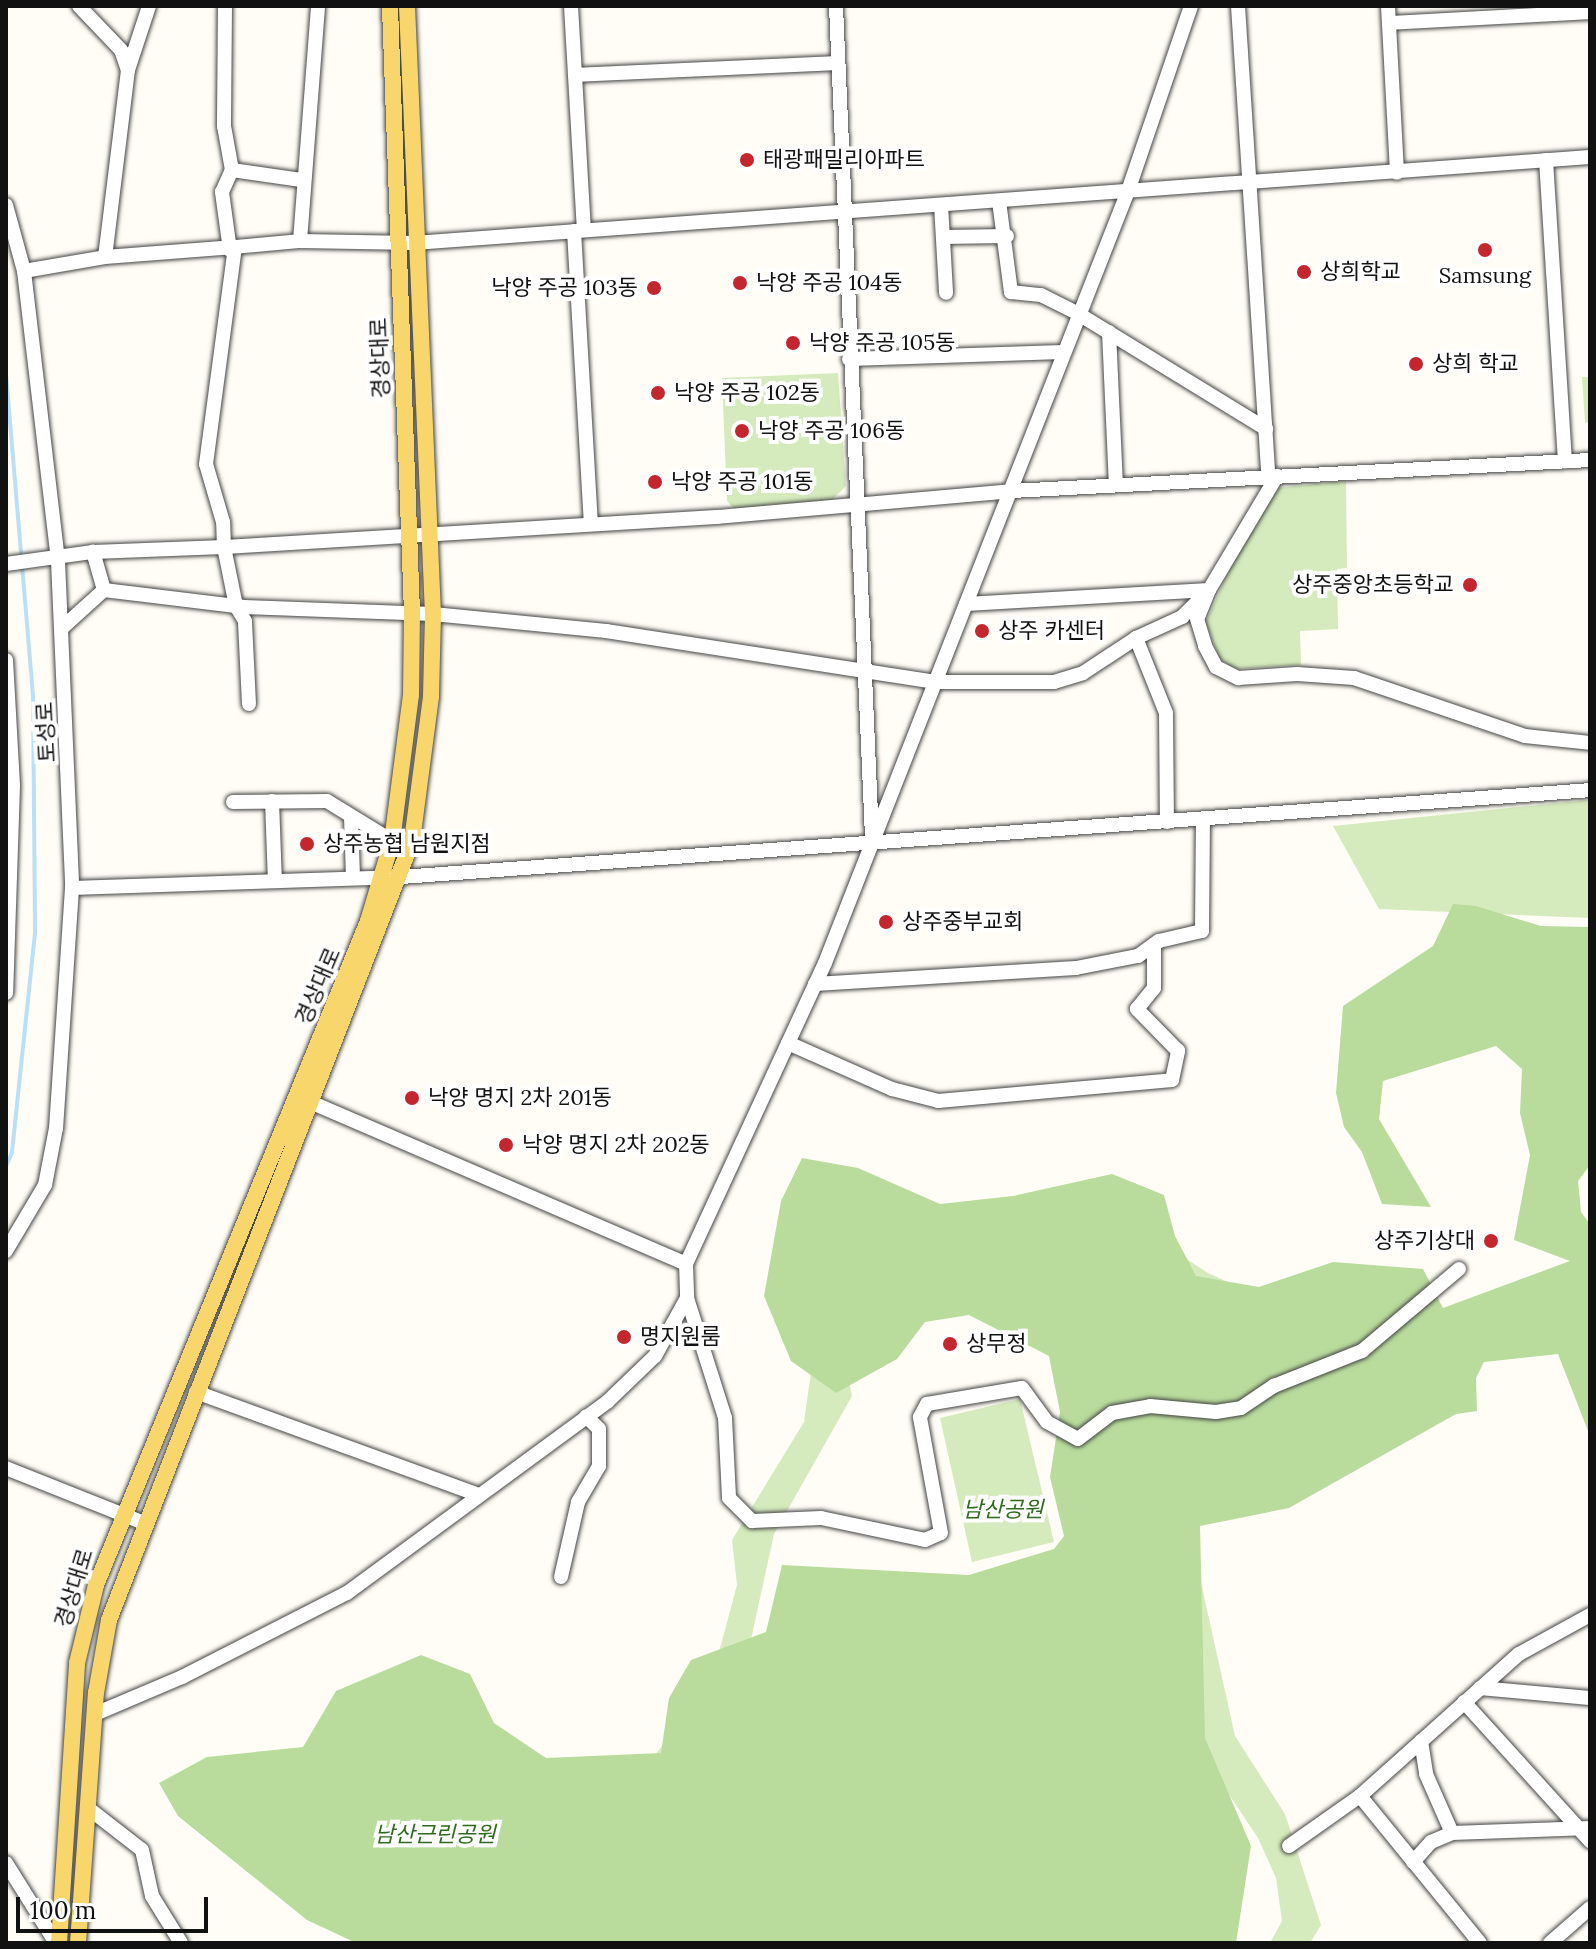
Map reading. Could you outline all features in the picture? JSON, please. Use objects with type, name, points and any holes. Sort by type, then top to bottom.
[{"type":"main road","name":"경상대로","points":[[58,1943],[77,1663],[96,1585],[120,1517],[302,1098],[392,877],[421,782],[433,614],[390,6]]},
{"type":"main road","name":"경상대로","points":[[392,877],[392,841],[411,695],[407,6]]},
{"type":"main road","name":"경상대로","points":[[78,1943],[103,1642],[302,1098]]},
{"type":"street","points":[[79,6],[121,50],[128,70]]},
{"type":"street","points":[[105,257],[128,70],[149,6]]},
{"type":"street","points":[[225,6],[224,126],[232,170],[222,192],[232,249],[206,464],[223,522],[224,547],[236,606],[245,621],[249,704]]},
{"type":"street","points":[[300,241],[301,180],[318,6]]},
{"type":"street","points":[[571,6],[591,524]]},
{"type":"street","points":[[836,6],[841,213],[872,845]]},
{"type":"street","points":[[1191,6],[1128,191],[1077,313],[1012,491],[872,845],[815,984],[686,1264],[687,1298],[719,1386],[729,1498],[735,1508],[752,1521],[821,1518],[925,1540],[941,1533],[920,1417],[927,1404],[1022,1388],[1047,1422],[1078,1439],[1112,1413],[1150,1406],[1216,1412],[1241,1408],[1274,1386],[1362,1351],[1459,1269]]},
{"type":"street","points":[[1238,6],[1266,429],[1273,476],[1209,590],[1197,619],[1205,646],[1216,667],[1238,678],[1297,674],[1354,678],[1525,736],[1590,743]]},
{"type":"street","points":[[1388,6],[1397,173]]},
{"type":"street","points":[[1389,23],[1590,12]]},
{"type":"street","points":[[575,75],[837,63]]},
{"type":"street","points":[[24,271],[105,257],[232,249],[300,241],[406,244],[1590,157]]},
{"type":"street","points":[[1546,160],[1565,461]]},
{"type":"street","points":[[232,170],[301,180]]},
{"type":"street","points":[[999,201],[1007,236],[1011,292],[1041,295],[1077,313],[1266,429]]},
{"type":"street","name":"토성로","points":[[6,205],[24,271],[63,627],[72,888],[56,1128],[45,1185],[6,1251]]},
{"type":"street","points":[[941,205],[946,293]]},
{"type":"street","points":[[943,237],[1007,236]]},
{"type":"street","points":[[1109,332],[1116,485]]},
{"type":"street","points":[[849,359],[1063,352]]},
{"type":"street","points":[[6,564],[54,561],[93,552],[591,524],[856,506],[1012,491],[1590,460]]},
{"type":"street","points":[[93,552],[104,590]]},
{"type":"street","points":[[63,627],[104,590],[236,606],[433,614],[606,631],[865,674],[934,682],[1054,682],[1083,673],[1136,638],[1182,617],[1209,590]]},
{"type":"street","points":[[966,604],[1209,590]]},
{"type":"street","points":[[1136,638],[1166,713],[1167,822]]},
{"type":"street","points":[[6,660],[13,786],[6,993]]},
{"type":"street","points":[[72,888],[392,877],[872,845],[1590,790]]},
{"type":"street","points":[[272,801],[275,881]]},
{"type":"street","points":[[233,802],[327,801],[392,841]]},
{"type":"street","points":[[351,817],[353,878]]},
{"type":"street","points":[[815,984],[1076,968],[1138,956],[1154,945],[1202,931],[1203,819]]},
{"type":"street","points":[[788,1043],[892,1089],[938,1101],[1172,1080],[1178,1051],[1137,1009],[1154,988],[1154,945]]},
{"type":"street","points":[[302,1098],[686,1264]]},
{"type":"street","points":[[95,1714],[303,1619],[347,1593],[586,1416],[655,1356],[687,1298]]},
{"type":"street","points":[[196,1392],[479,1495]]},
{"type":"street","points":[[561,1577],[578,1502],[599,1466],[599,1429],[586,1416]]},
{"type":"street","points":[[6,1468],[120,1517],[144,1523]]},
{"type":"street","points":[[1289,1846],[1360,1796],[1519,1654],[1590,1615]]},
{"type":"street","points":[[1480,1688],[1590,1698]]},
{"type":"street","points":[[1464,1702],[1590,1841]]},
{"type":"street","points":[[1421,1741],[1426,1774],[1452,1833]]},
{"type":"street","points":[[1360,1796],[1480,1943]]},
{"type":"street","points":[[88,1808],[142,1850],[152,1896],[181,1943]]},
{"type":"street","points":[[1413,1862],[1431,1842],[1452,1833],[1582,1829]]},
{"type":"street","points":[[6,1863],[58,1943]]},
{"type":"street","points":[[1550,1943],[1590,1908]]},
{"type":"green space","points":[[838,373],[846,486],[828,504],[735,510],[727,501],[722,378]]},
{"type":"green space","points":[[1582,377],[1590,377],[1590,422],[1585,423]]},
{"type":"green space","points":[[1346,481],[1347,568],[1337,569],[1338,629],[1300,631],[1301,665],[1234,669],[1219,657],[1206,622],[1244,537],[1276,488]]},
{"type":"green space","points":[[1588,800],[1590,918],[1379,909],[1333,826]]},
{"type":"green space","name":"남산근린공원","points":[[1453,904],[1476,906],[1541,926],[1590,927],[1590,1165],[1578,1181],[1581,1212],[1590,1224],[1590,1436],[1558,1354],[1484,1362],[1476,1378],[1477,1411],[1456,1414],[1289,1508],[1200,1526],[1205,1738],[1251,1846],[1236,1943],[356,1943],[307,1920],[178,1816],[159,1783],[207,1757],[303,1747],[336,1691],[421,1655],[470,1674],[494,1723],[546,1758],[661,1753],[669,1698],[691,1660],[766,1632],[782,1565],[969,1575],[1054,1549],[1064,1536],[1050,1477],[1060,1412],[1049,1356],[969,1315],[925,1322],[897,1359],[836,1393],[791,1361],[764,1296],[781,1201],[802,1158],[858,1168],[940,1204],[1013,1196],[1112,1174],[1164,1195],[1175,1236],[1196,1276],[1259,1287],[1333,1262],[1423,1269],[1443,1308],[1570,1261],[1514,1240],[1530,1155],[1520,1113],[1522,1069],[1496,1046],[1383,1081],[1379,1119],[1431,1207],[1382,1204],[1362,1152],[1344,1127],[1336,1093],[1343,1006],[1433,946]]},
{"type":"green space","points":[[834,1209],[1154,1238],[1208,1273],[1360,1342],[1213,1298],[836,1321],[852,1396],[774,1534],[738,1699],[511,1943],[711,1682],[737,1585],[732,1540],[804,1422]]},
{"type":"green space","name":"남산공원","points":[[1020,1399],[1054,1542],[972,1562],[940,1418]]},
{"type":"green space","points":[[1163,1511],[1188,1524],[1235,1736],[1285,1814],[1321,1925],[1310,1943],[1270,1943],[1282,1921],[1276,1878],[1258,1838],[1210,1766]]},
{"type":"waterway","points":[[6,374],[33,695],[35,933],[12,1153],[6,1166]]},
{"type":"place","name":"태광패밀리아파트","points":[[747,160]]},
{"type":"place","name":"Samsung","points":[[1485,250]]},
{"type":"place","name":"상희학교","points":[[1304,272]]},
{"type":"place","name":"낙양 주공 104동","points":[[740,283]]},
{"type":"place","name":"낙양 주공 103동","points":[[654,288]]},
{"type":"place","name":"낙양 주공 105동","points":[[793,343]]},
{"type":"place","name":"상희 학교","points":[[1416,364]]},
{"type":"place","name":"낙양 주공 102동","points":[[658,393]]},
{"type":"place","name":"낙양 주공 106동","points":[[742,431]]},
{"type":"place","name":"낙양 주공 101동","points":[[655,482]]},
{"type":"place","name":"상주중앙초등학교","points":[[1470,585]]},
{"type":"place","name":"상주 카센터","points":[[982,631]]},
{"type":"place","name":"상주농협 남원지점","points":[[307,844]]},
{"type":"place","name":"상주중부교회","points":[[886,922]]},
{"type":"place","name":"낙양 명지 2차 201동","points":[[412,1098]]},
{"type":"place","name":"낙양 명지 2차 202동","points":[[506,1145]]},
{"type":"place","name":"상주기상대","points":[[1491,1241]]},
{"type":"place","name":"명지원룸","points":[[624,1337]]},
{"type":"place","name":"상무정","points":[[950,1344]]}]
